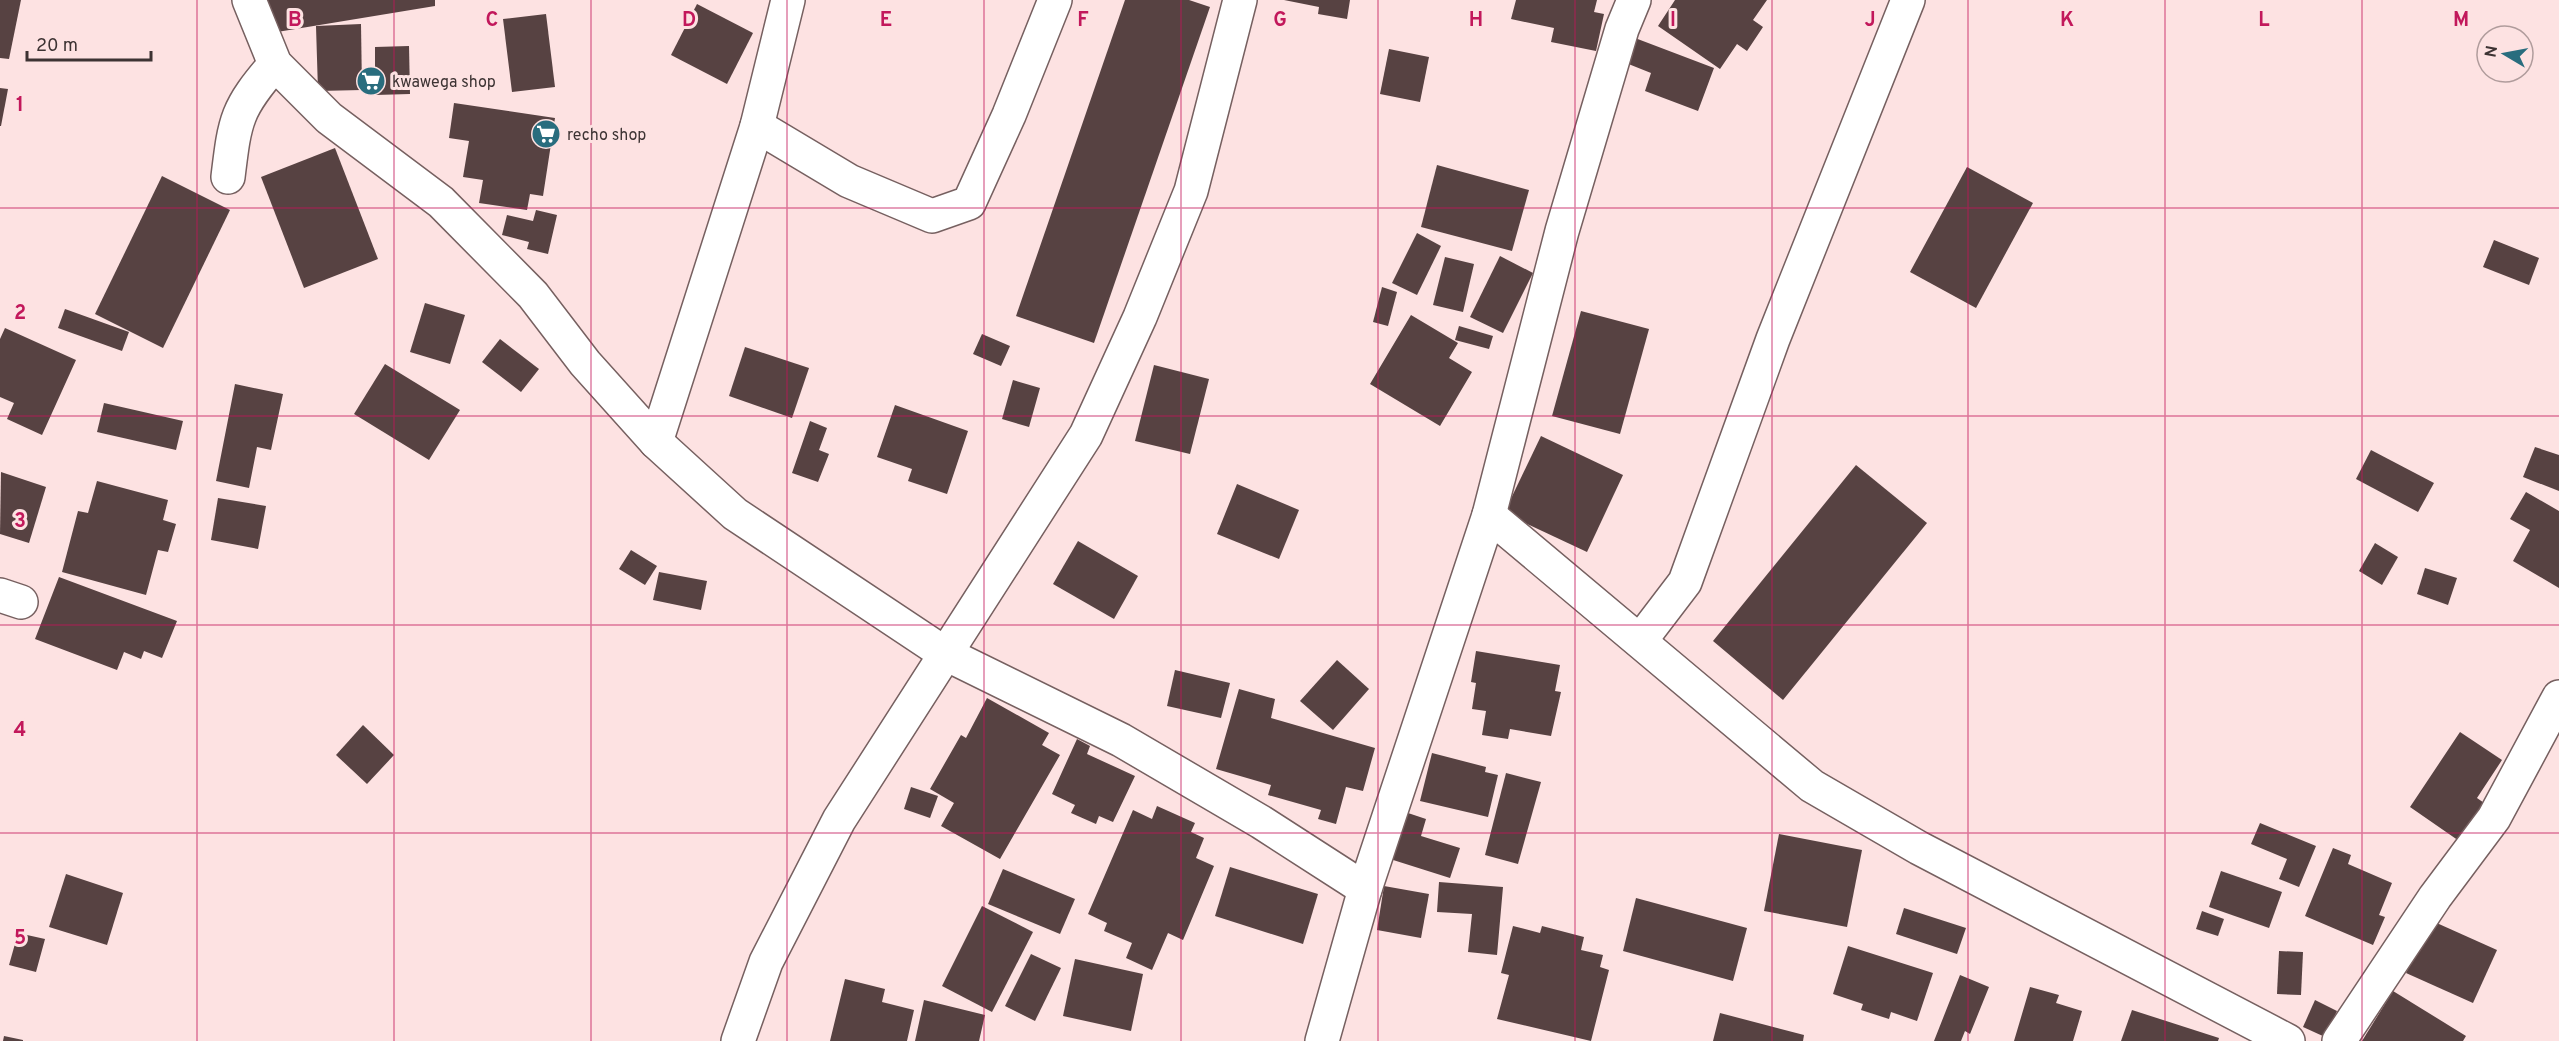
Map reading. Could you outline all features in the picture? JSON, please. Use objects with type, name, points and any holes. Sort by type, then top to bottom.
[{"type":"street","points":[[249,0],[276,64],[329,118],[441,202],[533,295],[585,363],[656,442],[735,514],[944,653],[1121,740],[1261,822],[1365,889]]},
{"type":"street","points":[[656,442],[757,126],[788,0]]},
{"type":"street","points":[[757,126],[849,181],[932,216],[969,203],[1009,115],[1055,0]]},
{"type":"street","points":[[738,1041],[766,962],[839,820],[944,653],[1086,435],[1140,316],[1191,191],[1240,0]]},
{"type":"street","points":[[1322,1041],[1365,889],[1489,515],[1562,231],[1622,28],[1634,0]]},
{"type":"street","points":[[1640,641],[1685,582],[1773,339],[1908,0]]},
{"type":"street","points":[[228,177],[234,124],[248,95],[276,64]]},
{"type":"street","points":[[1489,515],[1812,786],[1919,848],[2288,1041]]},
{"type":"street","points":[[2339,1041],[2435,897],[2494,818],[2559,697]]},
{"type":"building","points":[[0,0],[21,0],[9,59],[0,58]]},
{"type":"building","points":[[266,0],[435,0],[435,6],[271,33]]},
{"type":"building","points":[[1125,0],[1189,0],[1210,7],[1094,343],[1016,316]]},
{"type":"building","points":[[1284,0],[1350,0],[1347,19],[1318,14],[1319,7]]},
{"type":"building","points":[[1516,0],[1597,0],[1594,12],[1604,14],[1596,51],[1551,42],[1554,28],[1511,19]]},
{"type":"building","points":[[1675,0],[1767,0],[1753,20],[1763,27],[1747,51],[1737,44],[1720,69],[1658,26]]},
{"type":"building","points":[[697,4],[753,33],[727,84],[671,55]]},
{"type":"building","points":[[546,14],[555,87],[512,92],[503,19]]},
{"type":"building","points":[[361,24],[362,90],[318,91],[316,26]]},
{"type":"building","points":[[1635,38],[1714,68],[1698,111],[1645,91],[1651,73],[1626,63]]},
{"type":"building","points":[[409,46],[410,94],[375,95],[375,47]]},
{"type":"building","points":[[1389,49],[1429,57],[1420,102],[1380,94]]},
{"type":"building","points":[[0,88],[8,89],[1,126],[0,126]]},
{"type":"building","points":[[454,103],[555,118],[543,196],[530,194],[527,210],[479,203],[483,180],[463,177],[469,141],[449,138]]},
{"type":"building","points":[[335,148],[378,259],[304,288],[261,177]]},
{"type":"building","points":[[1437,165],[1529,190],[1512,251],[1421,227]]},
{"type":"building","points":[[1967,167],[2033,203],[1976,308],[1910,272]]},
{"type":"building","points":[[162,176],[230,210],[163,348],[95,314]]},
{"type":"building","points":[[536,210],[557,215],[548,254],[527,249],[529,242],[502,235],[507,215],[533,221]]},
{"type":"building","points":[[1417,233],[1441,246],[1417,295],[1392,283]]},
{"type":"building","points":[[2494,240],[2539,258],[2529,285],[2483,267]]},
{"type":"building","points":[[1500,256],[1533,273],[1503,333],[1470,317]]},
{"type":"building","points":[[1445,257],[1474,264],[1463,312],[1433,305]]},
{"type":"building","points":[[1382,287],[1397,292],[1388,326],[1373,322]]},
{"type":"building","points":[[425,303],[465,315],[450,364],[410,352]]},
{"type":"building","points":[[65,309],[129,332],[122,351],[58,328]]},
{"type":"building","points":[[1581,311],[1649,329],[1620,434],[1552,416]]},
{"type":"building","points":[[1411,315],[1458,343],[1449,358],[1472,372],[1440,426],[1370,384]]},
{"type":"building","points":[[1459,326],[1493,336],[1489,349],[1455,340]]},
{"type":"building","points":[[5,328],[76,360],[42,435],[7,419],[14,403],[0,397],[0,339]]},
{"type":"building","points":[[982,334],[1010,346],[1001,366],[973,354]]},
{"type":"building","points":[[500,339],[539,369],[521,392],[482,362]]},
{"type":"building","points":[[745,347],[809,368],[792,418],[729,396]]},
{"type":"building","points":[[385,364],[460,410],[429,460],[354,414]]},
{"type":"building","points":[[1154,365],[1209,379],[1190,454],[1135,441]]},
{"type":"building","points":[[1013,380],[1040,388],[1029,427],[1002,419]]},
{"type":"building","points":[[235,384],[283,394],[271,450],[257,447],[249,488],[216,481]]},
{"type":"building","points":[[104,403],[183,421],[176,450],[97,432]]},
{"type":"building","points":[[895,405],[968,431],[947,494],[908,481],[912,469],[877,457]]},
{"type":"building","points":[[810,421],[827,428],[819,450],[829,454],[818,482],[792,473]]},
{"type":"building","points":[[1541,436],[1623,475],[1587,552],[1504,513]]},
{"type":"building","points":[[2535,447],[2559,455],[2559,491],[2523,477]]},
{"type":"building","points":[[2371,450],[2434,483],[2418,512],[2356,479]]},
{"type":"building","points":[[1856,465],[1927,523],[1783,700],[1713,641]]},
{"type":"building","points":[[1,472],[46,487],[29,543],[0,534]]},
{"type":"building","points":[[97,481],[168,500],[163,520],[176,524],[168,552],[158,550],[146,595],[62,572],[78,511],[88,513]]},
{"type":"building","points":[[1237,484],[1299,510],[1279,559],[1217,534]]},
{"type":"building","points":[[2526,492],[2559,511],[2559,588],[2513,561],[2530,530],[2510,519]]},
{"type":"building","points":[[218,498],[266,506],[258,549],[211,540]]},
{"type":"building","points":[[1078,541],[1138,576],[1114,619],[1053,584]]},
{"type":"building","points":[[2375,543],[2398,557],[2382,585],[2359,571]]},
{"type":"building","points":[[631,550],[657,566],[645,585],[619,569]]},
{"type":"building","points":[[2425,568],[2457,578],[2448,605],[2417,594]]},
{"type":"building","points":[[659,572],[707,581],[701,610],[653,600]]},
{"type":"building","points":[[59,577],[177,621],[162,658],[144,651],[141,659],[124,652],[117,670],[35,639]]},
{"type":"building","points":[[1476,651],[1560,665],[1555,691],[1561,692],[1551,736],[1510,729],[1508,739],[1482,735],[1486,711],[1472,709],[1476,683],[1471,682]]},
{"type":"building","points":[[1337,660],[1369,689],[1333,730],[1300,701]]},
{"type":"building","points":[[1175,670],[1230,683],[1221,718],[1167,706]]},
{"type":"building","points":[[1239,689],[1275,699],[1271,718],[1375,748],[1363,791],[1346,787],[1336,824],[1318,819],[1321,810],[1268,795],[1271,785],[1216,769]]},
{"type":"building","points":[[987,698],[1049,733],[1042,745],[1060,755],[1000,859],[941,826],[954,803],[930,789],[961,735],[966,738]]},
{"type":"building","points":[[363,725],[394,755],[367,784],[336,755]]},
{"type":"building","points":[[2460,732],[2502,760],[2477,798],[2487,805],[2462,843],[2410,807]]},
{"type":"building","points":[[1077,739],[1090,746],[1087,754],[1135,776],[1113,822],[1099,816],[1096,824],[1071,813],[1075,805],[1052,794]]},
{"type":"building","points":[[1432,753],[1486,767],[1485,772],[1498,775],[1488,817],[1420,801]]},
{"type":"building","points":[[1506,773],[1541,782],[1518,864],[1485,855]]},
{"type":"building","points":[[911,787],[938,796],[930,818],[904,809]]},
{"type":"building","points":[[1157,806],[1195,823],[1191,832],[1204,838],[1196,858],[1214,866],[1183,940],[1168,933],[1152,970],[1126,958],[1132,943],[1104,931],[1107,923],[1088,914],[1133,810],[1152,819]]},
{"type":"building","points":[[1405,812],[1426,819],[1421,836],[1460,848],[1450,878],[1390,859]]},
{"type":"building","points":[[2260,823],[2316,846],[2299,887],[2279,879],[2287,859],[2251,844]]},
{"type":"building","points":[[1779,834],[1862,850],[1847,927],[1764,911]]},
{"type":"building","points":[[2333,848],[2351,855],[2348,864],[2392,883],[2379,915],[2385,917],[2373,945],[2305,916]]},
{"type":"building","points":[[1230,867],[1318,894],[1303,944],[1215,916]]},
{"type":"building","points":[[1003,869],[1075,899],[1060,934],[988,904]]},
{"type":"building","points":[[2221,871],[2282,892],[2269,928],[2209,907]]},
{"type":"building","points":[[66,874],[123,893],[107,945],[49,927]]},
{"type":"building","points":[[1439,882],[1503,887],[1497,955],[1468,952],[1472,914],[1437,912]]},
{"type":"building","points":[[1384,886],[1429,894],[1421,938],[1377,930]]},
{"type":"building","points":[[1636,898],[1747,928],[1733,981],[1623,951]]},
{"type":"building","points":[[982,906],[1033,932],[992,1012],[942,986]]},
{"type":"building","points":[[1904,908],[1966,928],[1957,954],[1896,934]]},
{"type":"building","points":[[2202,911],[2224,919],[2218,936],[2196,929]]},
{"type":"building","points":[[2430,920],[2497,950],[2473,1003],[2406,973]]},
{"type":"building","points":[[1513,926],[1540,933],[1542,926],[1584,937],[1581,950],[1603,955],[1600,967],[1609,970],[1591,1041],[1497,1019],[1509,975],[1501,973]]},
{"type":"building","points":[[18,933],[45,939],[36,972],[9,965]]},
{"type":"building","points":[[1848,946],[1933,973],[1917,1021],[1891,1012],[1889,1019],[1861,1010],[1863,1004],[1833,994]]},
{"type":"building","points":[[2279,951],[2303,952],[2301,995],[2277,994]]},
{"type":"building","points":[[1031,954],[1061,968],[1035,1021],[1005,1006]]},
{"type":"building","points":[[1075,959],[1143,974],[1131,1031],[1063,1016]]},
{"type":"building","points":[[1960,975],[1989,987],[1970,1034],[1965,1031],[1961,1041],[1934,1041]]},
{"type":"building","points":[[845,979],[885,989],[882,1002],[914,1010],[907,1041],[830,1041]]},
{"type":"building","points":[[2030,987],[2059,995],[2056,1003],[2082,1011],[2073,1041],[2014,1041]]},
{"type":"building","points":[[2393,991],[2466,1036],[2463,1041],[2362,1041]]},
{"type":"building","points":[[924,1000],[985,1015],[979,1041],[915,1041]]},
{"type":"building","points":[[2315,1000],[2337,1011],[2325,1037],[2303,1027]]},
{"type":"building","points":[[2132,1010],[2219,1038],[2218,1041],[2121,1041]]},
{"type":"building","points":[[1720,1013],[1804,1035],[1803,1041],[1713,1041]]},
{"type":"building","points":[[4,1036],[23,1040],[23,1041],[3,1041]]},
{"type":"place","name":"kwawega shop","points":[[371,81]]},
{"type":"place","name":"recho shop","points":[[546,134]]}]
